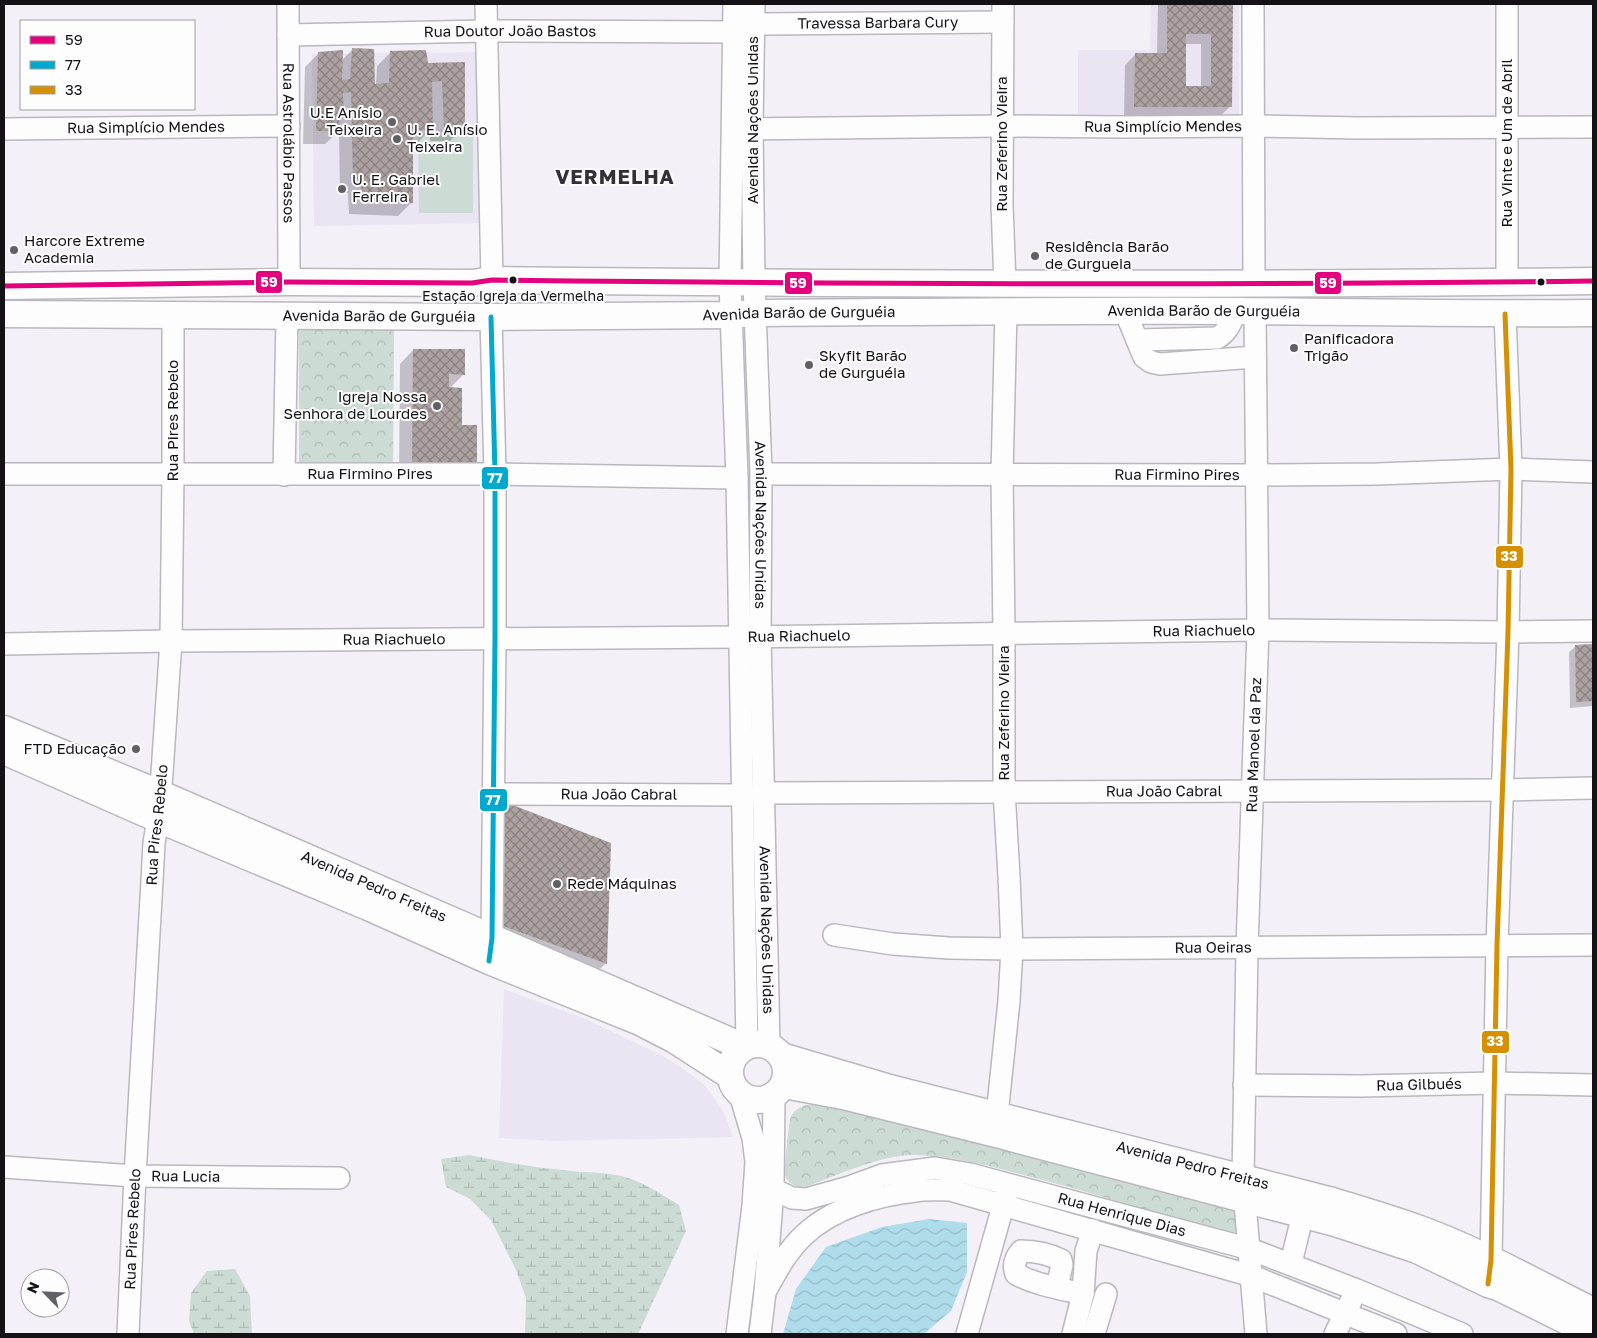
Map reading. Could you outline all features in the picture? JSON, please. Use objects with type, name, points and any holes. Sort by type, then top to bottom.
[{"type":"main road","name":"Avenida Barão de Gurguéia","points":[[4,286],[289,282],[472,282],[492,280],[1004,284],[1593,281]]},
{"type":"main road","name":"Avenida Barão de Gurguéia","points":[[4,314],[491,317],[1006,311],[1593,313]]},
{"type":"main road","name":"Avenida Pedro Freitas","points":[[4,729],[159,807],[368,907],[490,949],[760,1049],[886,1087],[996,1115],[1243,1189],[1303,1214],[1490,1272],[1593,1311]]},
{"type":"main road","name":"Avenida Pedro Freitas","points":[[4,751],[159,807]]},
{"type":"main road","name":"Avenida Pedro Freitas","points":[[490,949],[675,1040],[734,1085]]},
{"type":"main road","points":[[760,1049],[786,1069],[779,1091],[766,1100],[756,1101],[748,1099],[734,1085],[730,1067],[738,1052],[760,1049]]},
{"type":"main road","name":"Avenida Pedro Freitas","points":[[779,1091],[820,1091],[1243,1189],[1329,1200],[1421,1229],[1490,1272],[1498,1287],[1593,1334]]},
{"type":"street","name":"Rua Astrolábio Passos","points":[[288,4],[289,282]]},
{"type":"street","points":[[486,4],[492,280]]},
{"type":"street","name":"Avenida Nações Unidas","points":[[734,4],[731,129],[743,314],[737,478],[739,638],[754,794]]},
{"type":"street","points":[[1253,4],[1254,284]]},
{"type":"street","name":"Rua Vinte e Um de Abril","points":[[1507,4],[1507,282]]},
{"type":"street","name":"Travessa Barbara Cury","points":[[754,14],[1003,13]]},
{"type":"street","name":"Rua Zeferino Vieira","points":[[1003,13],[1002,206],[1004,284]]},
{"type":"street","name":"Avenida Nações Unidas","points":[[742,282],[752,128],[754,14]]},
{"type":"street","name":"Rua Doutor João Bastos","points":[[288,35],[486,31],[734,32]]},
{"type":"street","name":"Rua Simplício Mendes","points":[[4,129],[289,126]]},
{"type":"street","name":"Rua Simplício Mendes","points":[[731,129],[1002,126],[1593,127]]},
{"type":"street","name":"Rua Zeferino Vieira","points":[[996,1115],[1009,1001],[1012,949],[1004,791],[1002,474],[1006,311]]},
{"type":"street","points":[[1125,311],[1144,357],[1151,362],[1160,364],[1255,357]]},
{"type":"street","points":[[1137,340],[1218,338],[1246,311]]},
{"type":"street","name":"Rua Manoel da Paz","points":[[1246,311],[1255,357],[1258,630],[1247,948],[1243,1189],[1250,1249],[1256,1334]]},
{"type":"street","name":"Avenida Nações Unidas","points":[[743,314],[761,474],[760,637],[754,794],[760,1049]]},
{"type":"street","points":[[1490,1272],[1497,945],[1508,632],[1511,469],[1505,314]]},
{"type":"street","name":"Rua Pires Rebelo","points":[[128,1334],[134,1176],[154,843],[159,807],[171,641],[173,316]]},
{"type":"street","points":[[284,475],[287,316]]},
{"type":"street","points":[[490,949],[495,640],[495,474],[491,317]]},
{"type":"street","points":[[1224,334],[1225,359]]},
{"type":"street","name":"Rua Firmino Pires","points":[[761,474],[1256,475],[1377,474],[1511,469],[1593,472]]},
{"type":"street","name":"Rua Firmino Pires","points":[[4,474],[495,474],[737,478]]},
{"type":"street","name":"Rua Riachuelo","points":[[4,644],[171,641],[739,638],[1258,630],[1593,631]]},
{"type":"street","name":"Rua João Cabral","points":[[494,794],[1502,790],[1593,788]]},
{"type":"street","name":"Rua Oeiras","points":[[834,935],[893,944],[949,948],[1012,949],[1593,945]]},
{"type":"street","name":"Rua Gilbués","points":[[1244,1085],[1361,1086],[1494,1083],[1593,1085]]},
{"type":"street","points":[[734,1085],[753,1138],[756,1162],[737,1334]]},
{"type":"street","points":[[760,1334],[765,1292],[779,1091]]},
{"type":"street","name":"Rua Lucia","points":[[4,1167],[134,1176],[339,1178]]},
{"type":"street","name":"Rua Henrique Dias","points":[[773,1189],[792,1198],[806,1199],[841,1190],[882,1175],[917,1169],[935,1168],[970,1174],[1007,1195],[1093,1230],[1252,1276],[1396,1334]]},
{"type":"street","name":"Rua Henrique Dias","points":[[765,1292],[786,1256],[804,1236],[832,1214],[877,1198],[916,1190],[950,1190],[1007,1195],[1250,1249],[1357,1290],[1462,1334]]},
{"type":"street","points":[[966,1334],[1007,1195]]},
{"type":"street","points":[[1291,1264],[1303,1214]]},
{"type":"street","points":[[1073,1334],[1083,1294],[1086,1251],[1093,1230]]},
{"type":"street","points":[[1057,1288],[1083,1294]]},
{"type":"street","points":[[1335,1334],[1357,1290]]},
{"type":"street","points":[[1094,1334],[1106,1294]]},
{"type":"shaded area","points":[[1151,4],[1239,4],[1239,117],[1078,118],[1078,50],[1150,50]]},
{"type":"shaded area","name":"U. E. Anísio Teixeira","points":[[479,52],[481,223],[314,226],[312,54]]},
{"type":"shaded area","points":[[504,989],[588,1020],[663,1056],[692,1075],[707,1088],[724,1113],[733,1137],[553,1141],[499,1138]]},
{"type":"green space","points":[[473,133],[473,213],[419,213],[418,134]]},
{"type":"green space","points":[[299,326],[394,326],[393,465],[299,465]]},
{"type":"green space","points":[[806,1105],[838,1105],[1234,1209],[1237,1213],[1238,1227],[1232,1235],[1020,1174],[967,1161],[926,1155],[887,1158],[801,1187],[791,1183],[786,1178],[785,1164],[791,1116],[798,1109]]},
{"type":"green space","points":[[469,1155],[532,1166],[621,1176],[635,1180],[679,1205],[686,1231],[638,1334],[525,1334],[526,1298],[516,1270],[491,1220],[470,1199],[446,1187],[441,1159]]},
{"type":"green space","points":[[235,1269],[250,1296],[252,1334],[194,1334],[189,1321],[191,1293],[207,1271]]},
{"type":"water","points":[[929,1219],[967,1223],[967,1272],[951,1311],[924,1334],[783,1334],[796,1289],[826,1247],[882,1227]]},
{"type":"building","points":[[1167,4],[1233,4],[1232,107],[1134,107],[1135,53],[1167,53]],"holes":[[[1186,34],[1211,34],[1211,86],[1186,86]]]},
{"type":"building","name":"U.E Anísio Teixeira","points":[[352,48],[374,49],[375,84],[389,83],[390,51],[426,50],[428,63],[465,62],[465,128],[444,128],[442,81],[432,82],[433,129],[413,131],[413,203],[362,201],[361,180],[353,180],[351,92],[343,93],[344,116],[339,115],[340,131],[316,131],[318,52],[343,50],[342,80],[350,79]]},
{"type":"building","name":"Igreja Nossa Senhora de Lourdes","points":[[413,349],[465,349],[465,375],[449,374],[449,387],[462,388],[462,425],[477,425],[477,463],[412,463]]},
{"type":"building","points":[[1593,644],[1593,701],[1576,702],[1575,645]]},
{"type":"building","name":"Rede Máquinas","points":[[505,802],[611,843],[607,964],[503,926]]},
{"type":"transit line","name":"59","points":[[4,286],[289,282],[472,283],[492,280],[1042,284],[1318,284],[1593,281]]},
{"type":"transit line","name":"33","points":[[1488,1284],[1491,1260],[1497,945],[1508,632],[1511,469],[1505,314]]},
{"type":"transit line","name":"77","points":[[489,961],[492,938],[495,639],[495,474],[491,317]]},
{"type":"place","name":"U.E Anísio Teixeira","points":[[392,122]]},
{"type":"place","name":"U. E. Anísio Teixeira","points":[[397,139]]},
{"type":"place","name":"U. E. Gabriel Ferreira","points":[[342,189]]},
{"type":"place","name":"Harcore Extreme Academia","points":[[14,250]]},
{"type":"place","name":"Residência Barão de Gurgueia","points":[[1035,256]]},
{"type":"place","name":"Estação Igreja da Vermelha","points":[[513,280]]},
{"type":"place","name":"Panificadora Trigão","points":[[1294,348]]},
{"type":"place","name":"Skyfit Barão de Gurguéia","points":[[809,365]]},
{"type":"place","name":"Igreja Nossa Senhora de Lourdes","points":[[437,406]]},
{"type":"place","name":"FTD Educação","points":[[136,749]]},
{"type":"place","name":"Rede Máquinas","points":[[557,884]]},
{"type":"district","name":"VERMELHA","points":[[615,177]]}]
